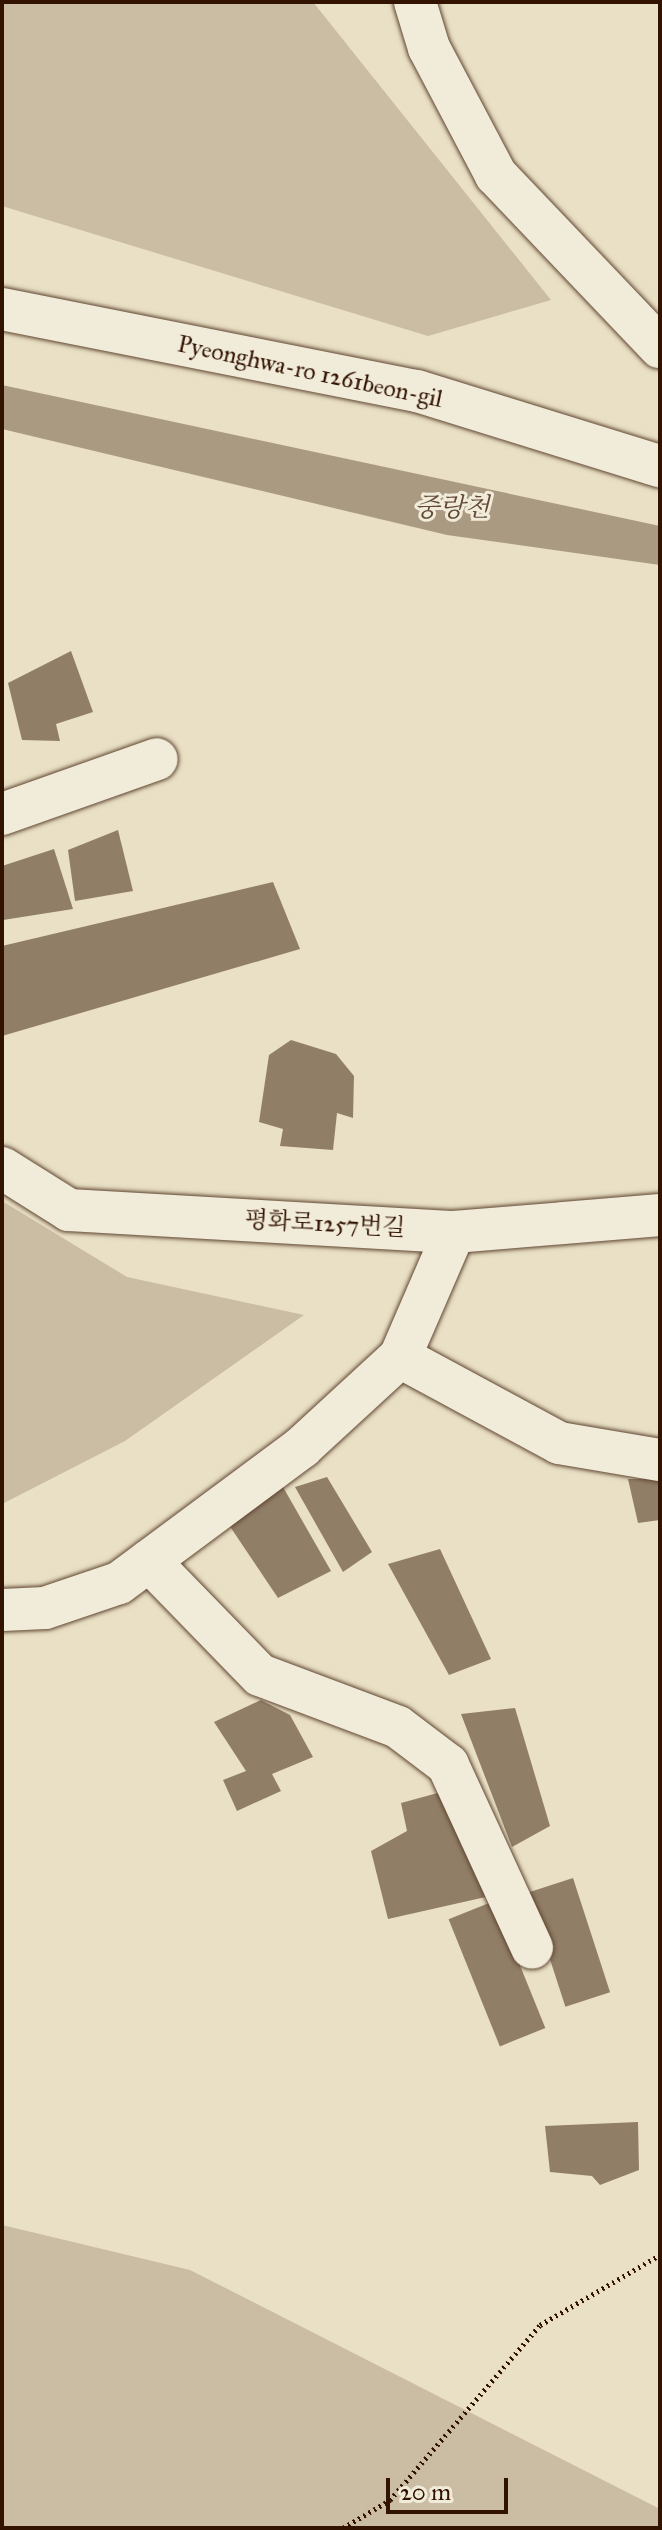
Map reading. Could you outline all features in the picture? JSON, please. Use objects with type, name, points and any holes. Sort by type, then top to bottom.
[{"type":"street","points":[[415,2],[429,48],[496,175],[660,347]]},
{"type":"street","name":"Pyeonghwa-ro 1261beon-gil","points":[[2,309],[417,391],[660,466]]},
{"type":"street","points":[[2,814],[157,759]]},
{"type":"street","name":"평화로1257번길","points":[[2,1168],[69,1210],[454,1232],[660,1215]]},
{"type":"street","points":[[2,1610],[45,1608],[119,1583],[302,1447],[400,1357],[454,1232]]},
{"type":"street","points":[[400,1357],[559,1443],[660,1460]]},
{"type":"street","points":[[149,1561],[260,1675],[398,1727],[448,1765],[532,1948]]},
{"type":"path","points":[[343,2528],[390,2500],[540,2325],[660,2255]]},
{"type":"shaded area","points":[[2,2],[313,2],[551,300],[428,336],[2,206]]},
{"type":"shaded area","points":[[2,1201],[127,1277],[304,1315],[125,1441],[2,1504]]},
{"type":"shaded area","points":[[2,2225],[190,2270],[660,2509],[660,2528],[2,2528]]},
{"type":"water","name":"중랑천","points":[[2,385],[660,526],[660,565],[447,535],[2,429]]},
{"type":"building","points":[[71,651],[93,712],[56,724],[60,741],[22,740],[8,683]]},
{"type":"building","points":[[118,830],[133,891],[75,901],[68,850]]},
{"type":"building","points":[[54,849],[73,909],[3,920],[2,866]]},
{"type":"building","points":[[273,882],[300,949],[2,1036],[2,946]]},
{"type":"building","points":[[291,1040],[336,1054],[354,1076],[353,1118],[337,1113],[333,1150],[280,1146],[283,1129],[259,1122],[269,1055]]},
{"type":"building","points":[[327,1477],[372,1552],[343,1572],[295,1487]]},
{"type":"building","points":[[628,1479],[660,1479],[660,1520],[638,1523]]},
{"type":"building","points":[[279,1480],[331,1571],[278,1598],[225,1519]]},
{"type":"building","points":[[440,1549],[491,1659],[449,1675],[388,1564]]},
{"type":"building","points":[[261,1700],[290,1715],[313,1757],[272,1774],[281,1791],[237,1811],[223,1780],[246,1771],[214,1722]]},
{"type":"building","points":[[515,1708],[550,1826],[512,1847],[461,1714]]},
{"type":"building","points":[[445,1791],[499,1894],[388,1919],[371,1851],[407,1831],[401,1803]]},
{"type":"building","points":[[573,1878],[610,1992],[565,2007],[528,1893]]},
{"type":"building","points":[[494,1901],[545,2028],[500,2046],[449,1919]]},
{"type":"building","points":[[638,2122],[639,2170],[600,2185],[592,2176],[550,2172],[545,2126]]}]
